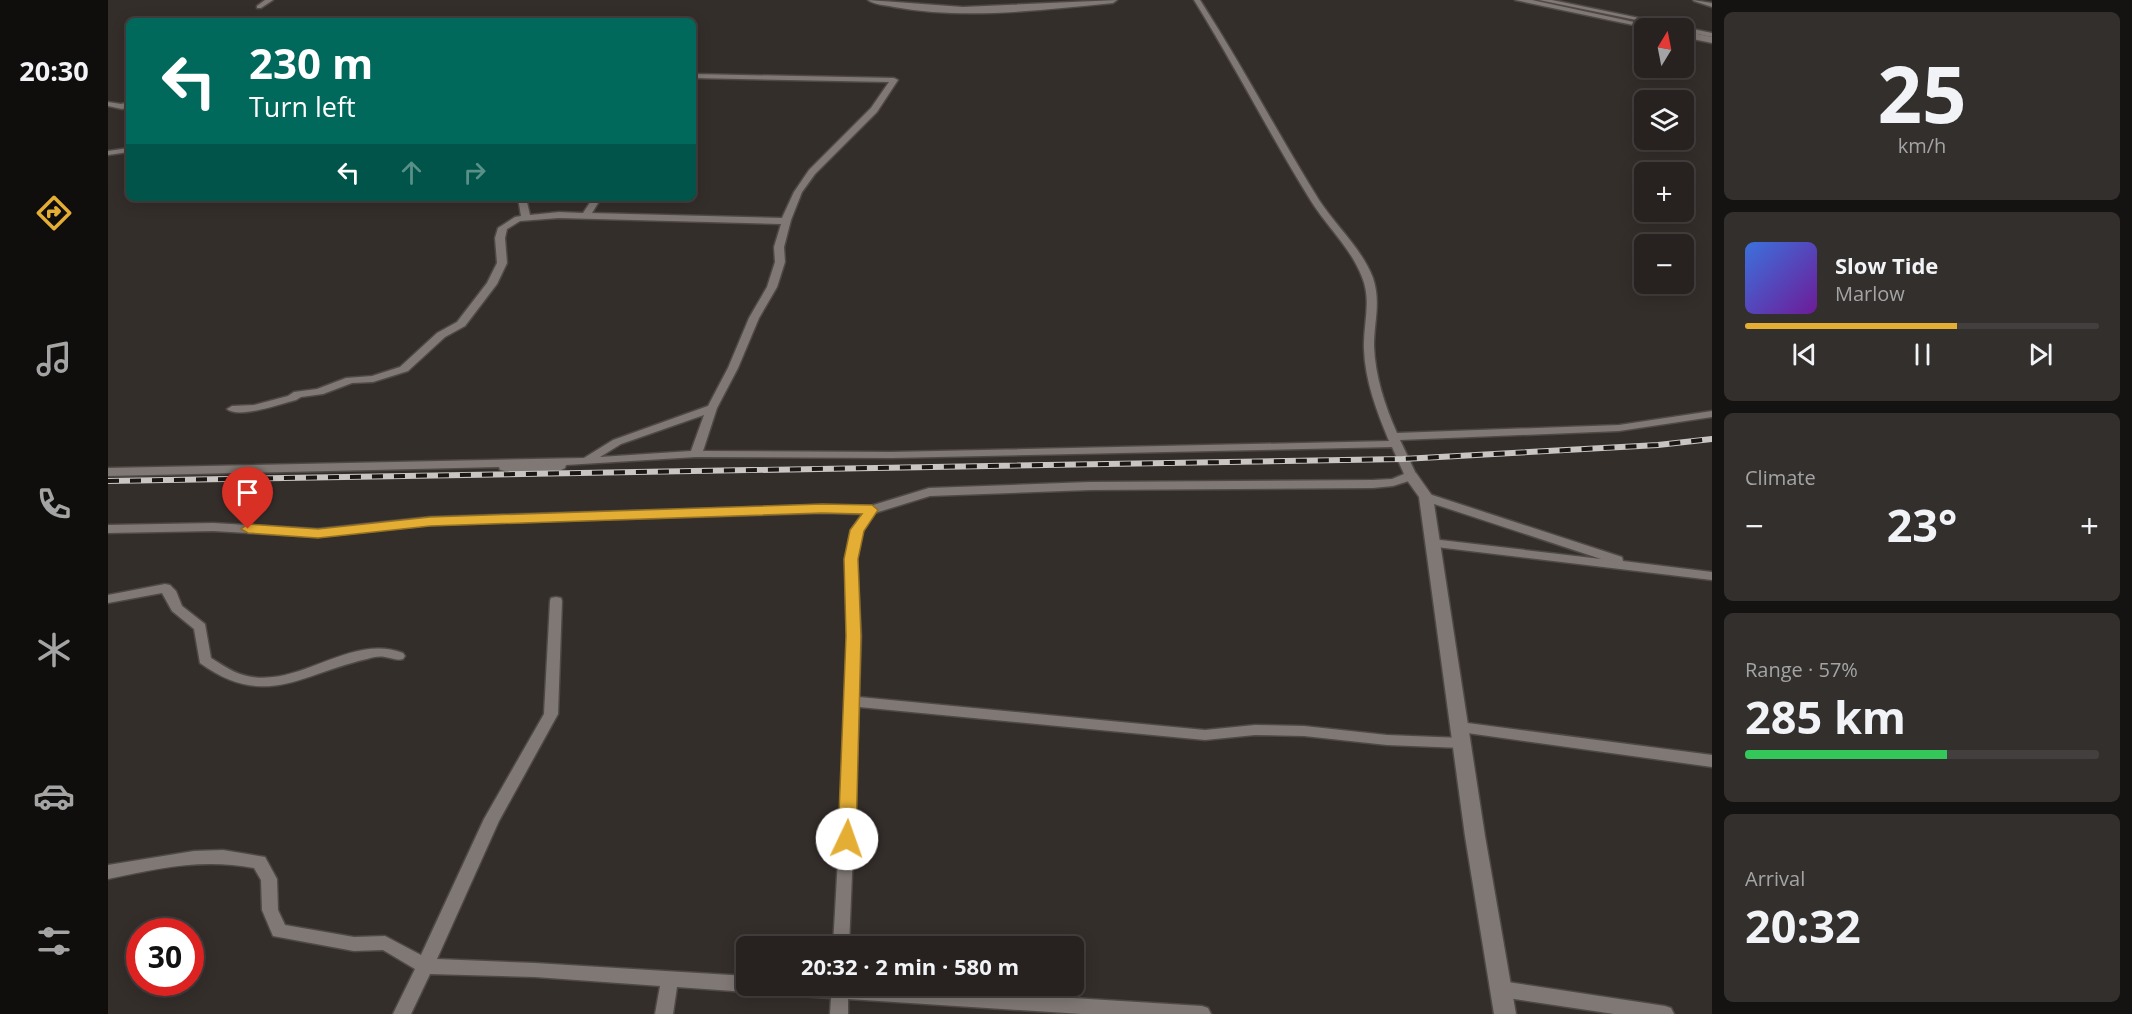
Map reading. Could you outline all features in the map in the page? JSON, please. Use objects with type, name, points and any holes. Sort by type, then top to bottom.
[{"type":"street","points":[[259,7],[270,0]]},
{"type":"street","points":[[872,0],[949,12],[1113,0]]},
{"type":"street","points":[[1197,0],[1242,72],[1314,199],[1364,271],[1372,297],[1369,347],[1372,370],[1395,440],[1411,476],[1426,497],[1475,836],[1505,1014]]},
{"type":"street","points":[[1519,0],[1634,23]]},
{"type":"street","points":[[1542,0],[1634,19]]},
{"type":"street","points":[[1695,0],[1712,5]]},
{"type":"street","points":[[1694,32],[1712,38]]},
{"type":"street","points":[[1694,36],[1712,38]]},
{"type":"street","points":[[696,76],[894,80],[874,110],[812,172],[798,192],[786,221],[779,247],[780,262],[772,287],[753,318],[733,368],[712,408],[696,454]]},
{"type":"street","points":[[108,104],[122,107],[126,105]]},
{"type":"street","points":[[108,153],[126,150]]},
{"type":"street","points":[[523,201],[526,218]]},
{"type":"street","points":[[586,216],[595,201]]},
{"type":"street","points":[[232,409],[254,408],[292,398],[298,394],[319,392],[350,380],[373,379],[404,369],[441,335],[463,322],[492,284],[502,264],[500,238],[503,228],[508,223],[526,218],[559,215],[786,221]]},
{"type":"street","points":[[587,461],[617,442],[712,408]]},
{"type":"street","points":[[108,472],[474,463],[524,471],[544,470],[587,461],[696,454],[891,455],[1395,440],[1619,428],[1712,414]]},
{"type":"street","points":[[108,529],[213,527],[318,533],[430,521],[494,518],[822,509],[872,510],[929,492],[1090,486],[1373,484],[1393,482],[1411,476]]},
{"type":"street","points":[[1426,497],[1644,569]]},
{"type":"street","points":[[841,936],[852,700],[851,559],[857,530],[872,510]]},
{"type":"street","points":[[1432,543],[1712,576]]},
{"type":"street","points":[[108,599],[165,588],[171,594],[177,608],[200,627],[204,660],[216,670],[252,684],[288,678],[373,652],[390,652],[398,656]]},
{"type":"street","points":[[402,1014],[492,819],[551,714],[556,601]]},
{"type":"street","points":[[852,700],[1205,735],[1254,730],[1304,731],[1387,740],[1461,735],[1712,761]]},
{"type":"street","points":[[108,872],[164,860],[224,856],[259,862],[269,879],[270,910],[279,931],[354,944],[385,943],[425,966],[535,970],[736,983]]},
{"type":"street","points":[[664,1014],[670,979]]},
{"type":"street","points":[[1501,989],[1665,1014]]},
{"type":"street","points":[[839,1014],[840,996]]},
{"type":"street","points":[[951,996],[1202,1014]]},
{"type":"railway","points":[[108,481],[1403,459],[1658,445],[1712,439]]},
{"type":"route","points":[[248,529],[318,533],[430,521],[494,518],[822,509],[872,510],[857,530],[851,559],[854,636],[847,839]]}]
